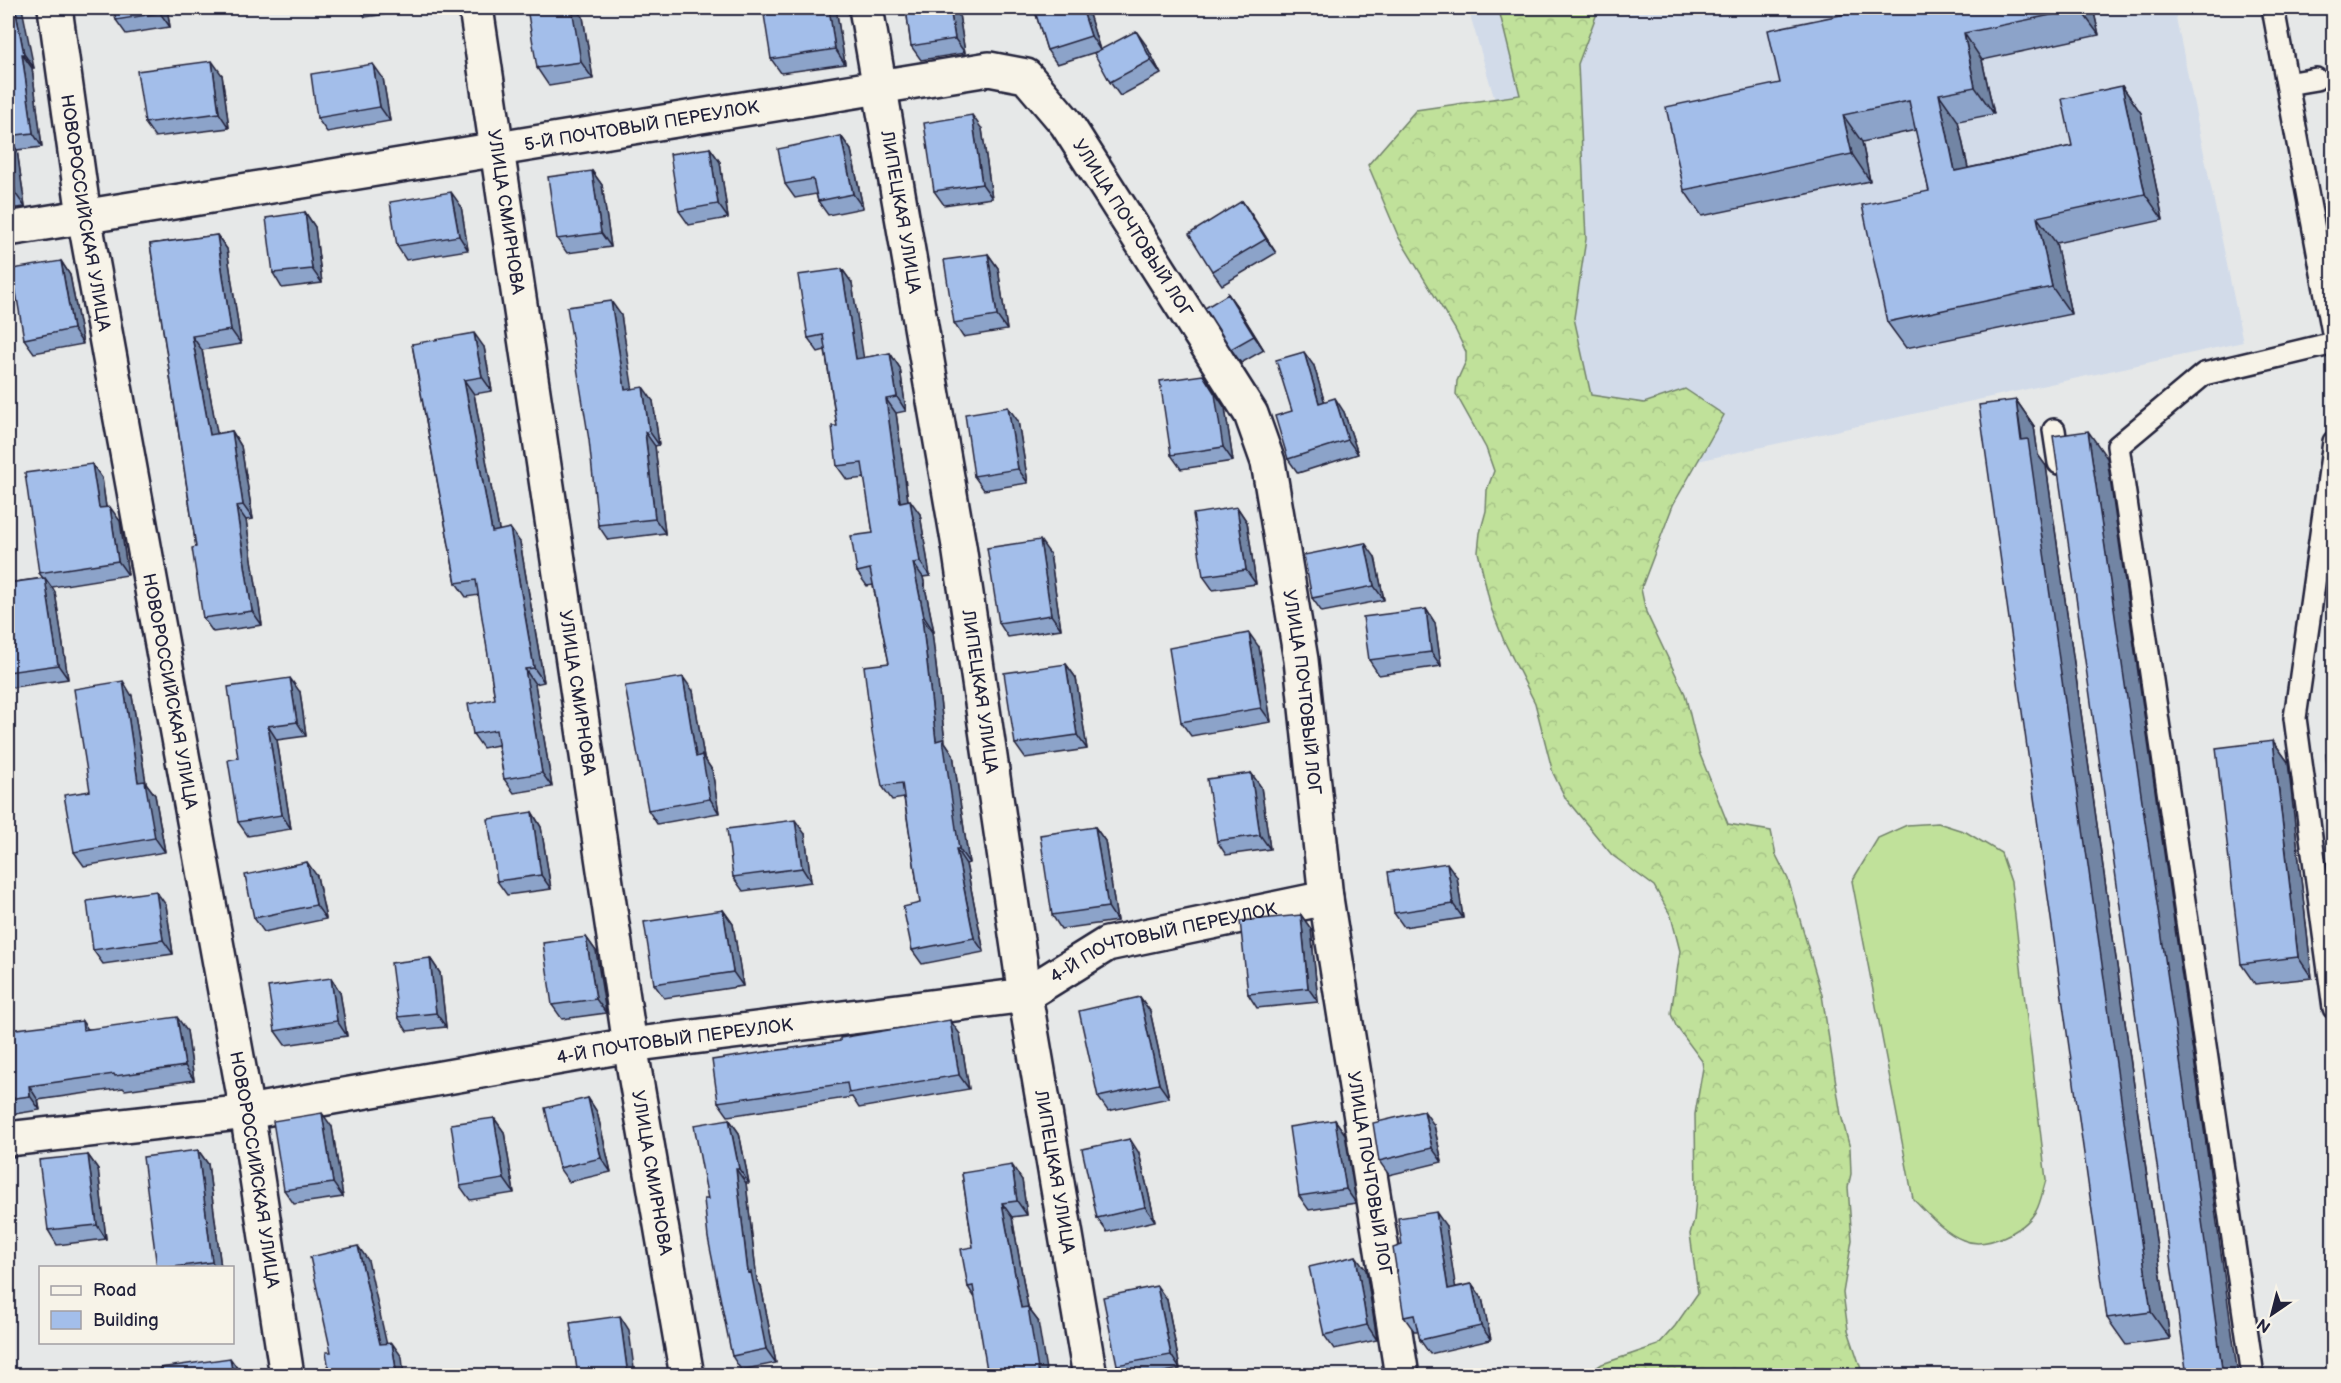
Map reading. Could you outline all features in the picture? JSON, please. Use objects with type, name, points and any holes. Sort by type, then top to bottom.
[{"type":"street","name":"НОВОРОССИЙСКАЯ УЛИЦА","points":[[55,8],[84,216],[247,1112],[287,1376]]},
{"type":"street","name":"УЛИЦА СМИРНОВА","points":[[476,8],[630,1045],[687,1376]]},
{"type":"street","name":"ЛИПЕЦКАЯ УЛИЦА","points":[[866,8],[958,546],[1024,994],[1090,1376]]},
{"type":"street","name":"5-Й ПОЧТОВЫЙ ПЕРЕУЛОК","points":[[8,229],[879,89],[989,69],[1026,76]]},
{"type":"street","name":"УЛИЦА ПОЧТОВЫЙ ЛОГ","points":[[1026,76],[1066,123],[1251,414],[1268,462],[1301,660],[1326,898],[1402,1376]]},
{"type":"street","name":"4-Й ПОЧТОВЫЙ ПЕРЕУЛОК","points":[[8,1139],[247,1112],[630,1045],[1024,994],[1107,944],[1326,898]]},
{"type":"lane","points":[[2273,8],[2334,338]]},
{"type":"lane","points":[[2287,84],[2316,79]]},
{"type":"lane","points":[[2253,1376],[2118,446],[2204,374],[2334,343]]},
{"type":"lane","points":[[2054,430],[2061,477]]},
{"type":"lane","points":[[2334,442],[2295,718],[2334,1008]]},
{"type":"shaded area","points":[[1468,8],[2174,8],[2243,342],[1606,481]]},
{"type":"green space","points":[[1501,8],[1599,8],[1578,64],[1586,239],[1574,318],[1591,395],[1644,403],[1685,389],[1724,415],[1673,505],[1641,589],[1646,612],[1685,694],[1699,752],[1728,824],[1771,831],[1776,855],[1788,879],[1822,995],[1841,1115],[1850,1148],[1851,1174],[1848,1187],[1852,1240],[1843,1293],[1848,1330],[1863,1375],[1585,1375],[1602,1364],[1658,1345],[1675,1326],[1698,1293],[1690,1234],[1696,1199],[1695,1114],[1703,1068],[1702,1061],[1676,1026],[1671,1014],[1680,951],[1671,916],[1654,886],[1612,855],[1566,799],[1553,773],[1535,703],[1504,641],[1491,608],[1478,552],[1486,511],[1487,490],[1494,471],[1486,448],[1456,394],[1457,381],[1466,361],[1466,352],[1455,329],[1399,238],[1368,165],[1416,110],[1520,95],[1499,10]]},
{"type":"green space","points":[[1938,823],[1966,832],[2001,853],[2011,882],[2046,1180],[2036,1211],[2023,1225],[2004,1237],[1982,1242],[1963,1240],[1949,1232],[1913,1199],[1852,881],[1878,838],[1907,825]]},
{"type":"building","points":[[8,8],[15,8],[24,54],[22,54],[33,133],[8,136]]},
{"type":"building","points":[[114,8],[159,8],[160,13],[116,20]]},
{"type":"building","points":[[527,8],[572,8],[581,62],[537,68]]},
{"type":"building","points":[[763,8],[829,8],[835,49],[771,59]]},
{"type":"building","points":[[906,8],[950,8],[955,39],[911,46]]},
{"type":"building","points":[[1034,8],[1082,8],[1091,36],[1047,50]]},
{"type":"building","points":[[1874,8],[2080,8],[1964,33],[1975,87],[1939,94],[1955,171],[2072,146],[2062,99],[2122,86],[2145,194],[2037,217],[2052,287],[1887,322],[1862,205],[1929,191],[1909,101],[1843,115],[1852,154],[1684,190],[1666,107],[1780,83],[1768,30]]},
{"type":"building","points":[[1136,31],[1151,60],[1110,82],[1094,53]]},
{"type":"building","points":[[212,61],[219,113],[145,123],[137,71]]},
{"type":"building","points":[[373,64],[380,107],[317,118],[311,74]]},
{"type":"building","points":[[972,115],[982,184],[934,191],[924,123]]},
{"type":"building","points":[[841,136],[853,194],[818,201],[813,179],[785,184],[778,149]]},
{"type":"building","points":[[8,137],[15,193],[8,194]]},
{"type":"building","points":[[710,148],[718,204],[679,211],[670,154]]},
{"type":"building","points":[[592,171],[601,233],[557,239],[548,177]]},
{"type":"building","points":[[451,192],[459,236],[397,246],[390,202]]},
{"type":"building","points":[[1242,201],[1266,239],[1212,271],[1189,234]]},
{"type":"building","points":[[305,212],[312,269],[273,273],[266,218]]},
{"type":"building","points":[[217,235],[231,330],[192,336],[210,435],[232,431],[243,505],[236,506],[252,611],[203,618],[192,548],[196,547],[150,244]]},
{"type":"building","points":[[988,254],[997,316],[954,323],[944,260]]},
{"type":"building","points":[[61,261],[73,329],[24,339],[12,269]]},
{"type":"building","points":[[842,269],[856,359],[890,353],[897,397],[886,399],[900,502],[910,500],[920,562],[913,563],[924,617],[922,618],[936,741],[943,739],[959,849],[956,849],[974,938],[912,950],[903,907],[920,903],[902,783],[882,786],[872,732],[864,666],[889,663],[870,569],[857,572],[851,536],[873,533],[862,463],[837,466],[832,426],[837,426],[823,335],[808,338],[798,275]]},
{"type":"building","points":[[1228,294],[1254,336],[1231,349],[1205,308]]},
{"type":"building","points":[[611,301],[625,390],[643,387],[649,431],[645,432],[655,519],[598,525],[589,440],[567,307]]},
{"type":"building","points":[[474,333],[482,377],[464,380],[492,532],[510,528],[534,668],[525,669],[542,773],[504,779],[496,730],[473,734],[468,704],[495,699],[476,580],[456,583],[412,344]]},
{"type":"building","points":[[1304,352],[1319,403],[1335,398],[1348,440],[1288,459],[1275,416],[1292,411],[1276,360]]},
{"type":"building","points":[[1203,375],[1215,394],[1223,447],[1171,455],[1160,381]]},
{"type":"building","points":[[2016,400],[2021,440],[2028,439],[2151,1312],[2107,1318],[1979,405]]},
{"type":"building","points":[[1008,407],[1018,469],[974,476],[965,414]]},
{"type":"building","points":[[2088,431],[2186,1102],[2223,1376],[2187,1376],[2053,436]]},
{"type":"building","points":[[92,464],[99,508],[110,507],[118,561],[39,573],[25,473]]},
{"type":"building","points":[[1237,507],[1246,570],[1203,576],[1193,514]]},
{"type":"building","points":[[1040,540],[1051,615],[999,623],[987,548]]},
{"type":"building","points":[[1365,543],[1374,586],[1312,598],[1304,555]]},
{"type":"building","points":[[45,578],[58,665],[8,672],[8,583]]},
{"type":"building","points":[[1426,609],[1431,652],[1369,660],[1363,617]]},
{"type":"building","points":[[1249,633],[1261,708],[1181,722],[1169,648]]},
{"type":"building","points":[[1066,664],[1077,735],[1015,744],[1004,673]]},
{"type":"building","points":[[683,677],[696,757],[702,755],[710,799],[648,810],[625,686]]},
{"type":"building","points":[[290,678],[297,722],[268,726],[282,815],[238,822],[228,760],[238,758],[228,687]]},
{"type":"building","points":[[123,681],[138,782],[145,781],[155,838],[74,852],[64,795],[90,791],[74,689]]},
{"type":"building","points":[[2273,741],[2298,957],[2241,964],[2216,748]]},
{"type":"building","points":[[2326,754],[2334,754],[2334,853]]},
{"type":"building","points":[[1251,773],[1260,835],[1217,841],[1207,779]]},
{"type":"building","points":[[532,812],[541,875],[497,881],[488,819]]},
{"type":"building","points":[[795,820],[802,868],[733,877],[727,829]]},
{"type":"building","points":[[1095,827],[1108,907],[1052,915],[1040,835]]},
{"type":"building","points":[[307,862],[316,905],[254,918],[245,875]]},
{"type":"building","points":[[1447,863],[1453,904],[1394,913],[1388,872]]},
{"type":"building","points":[[156,891],[163,940],[93,950],[87,901]]},
{"type":"building","points":[[723,910],[733,972],[654,984],[644,922]]},
{"type":"building","points":[[1301,915],[1308,988],[1248,994],[1240,921]]},
{"type":"building","points":[[586,937],[596,999],[552,1005],[543,943]]},
{"type":"building","points":[[430,958],[436,1013],[398,1017],[391,963]]},
{"type":"building","points":[[331,978],[337,1021],[275,1031],[268,987]]},
{"type":"building","points":[[1140,997],[1159,1084],[1098,1097],[1079,1011]]},
{"type":"building","points":[[177,1017],[185,1066],[29,1086],[30,1096],[8,1099],[8,1030],[82,1021],[83,1030]]},
{"type":"building","points":[[950,1020],[959,1075],[849,1093],[847,1083],[718,1102],[712,1060],[840,1041],[840,1038]]},
{"type":"building","points":[[588,1098],[601,1158],[559,1168],[545,1108]]},
{"type":"building","points":[[1424,1111],[1432,1148],[1379,1161],[1373,1123]]},
{"type":"building","points":[[322,1113],[333,1183],[284,1190],[273,1121]]},
{"type":"building","points":[[494,1118],[504,1179],[460,1186],[451,1124]]},
{"type":"building","points":[[729,1119],[739,1169],[736,1169],[748,1273],[751,1272],[766,1349],[732,1356],[708,1238],[704,1199],[708,1199],[694,1125]]},
{"type":"building","points":[[1335,1120],[1346,1189],[1299,1196],[1289,1127]]},
{"type":"building","points":[[1130,1139],[1145,1207],[1097,1218],[1082,1149]]},
{"type":"building","points":[[198,1150],[212,1262],[157,1266],[143,1157]]},
{"type":"building","points":[[88,1155],[97,1225],[48,1230],[39,1160]]},
{"type":"building","points":[[1012,1165],[1017,1201],[1002,1203],[1021,1308],[1028,1307],[1039,1376],[988,1376],[973,1286],[968,1287],[961,1249],[973,1247],[962,1173]]},
{"type":"building","points":[[1436,1212],[1448,1289],[1472,1284],[1481,1326],[1420,1340],[1414,1315],[1404,1317],[1393,1248],[1402,1245],[1398,1218]]},
{"type":"building","points":[[358,1246],[380,1344],[392,1343],[397,1376],[330,1376],[326,1352],[331,1352],[310,1257]]},
{"type":"building","points":[[1356,1256],[1367,1325],[1324,1335],[1309,1267]]},
{"type":"building","points":[[1157,1286],[1171,1355],[1117,1365],[1103,1297]]},
{"type":"building","points":[[620,1316],[628,1376],[578,1376],[570,1323]]},
{"type":"building","points":[[230,1358],[233,1376],[161,1376],[160,1368]]}]
